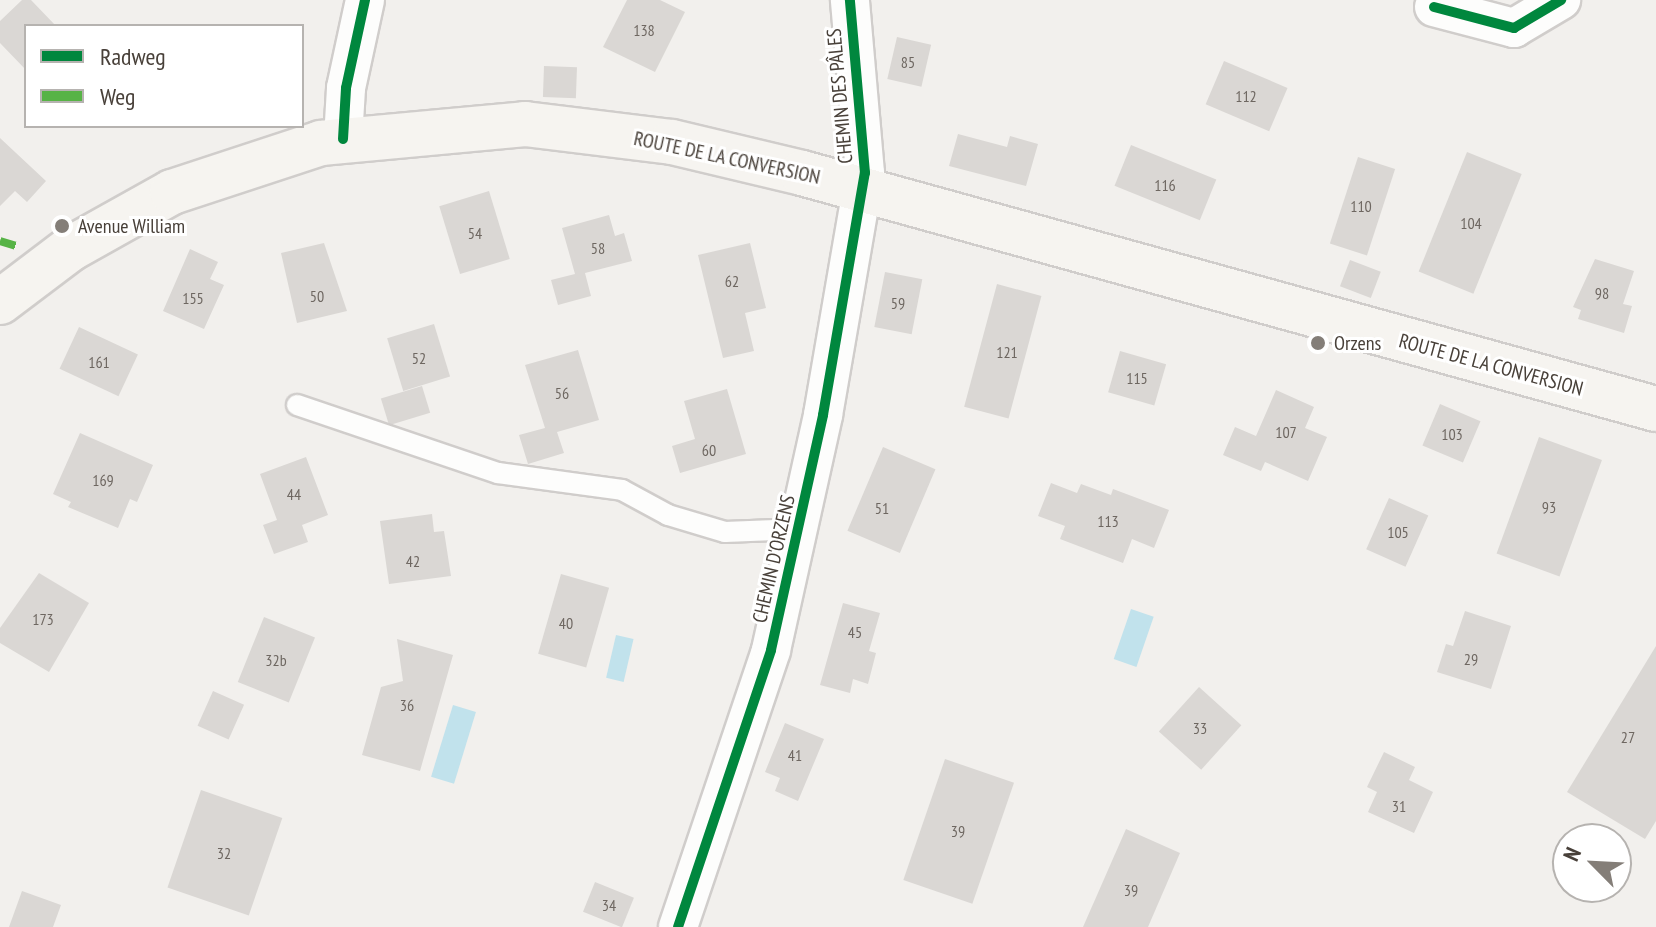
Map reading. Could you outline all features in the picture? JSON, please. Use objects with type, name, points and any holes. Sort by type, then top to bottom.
[{"type":"main road","name":"ROUTE DE LA CONVERSION","points":[[0,302],[70,249],[172,192],[343,139],[525,124],[672,142],[864,189],[1656,409]]},
{"type":"street","points":[[343,139],[346,88],[365,0]]},
{"type":"street","name":"CHEMIN DES PÂLES","points":[[850,0],[864,189]]},
{"type":"street","points":[[1434,7],[1514,28],[1561,0]]},
{"type":"street","name":"CHEMIN D'ORZENS","points":[[678,927],[771,650],[800,529],[864,189]]},
{"type":"lane","points":[[297,405],[498,473],[622,490],[668,515],[725,532],[800,529]]},
{"type":"water","points":[[1131,609],[1154,617],[1136,667],[1114,659]]},
{"type":"water","points":[[616,635],[634,639],[624,682],[606,678]]},
{"type":"water","points":[[453,705],[476,712],[454,784],[431,777]]},
{"type":"building","points":[[22,0],[31,0],[54,24],[24,24],[24,68],[0,43],[0,21]]},
{"type":"building","points":[[627,0],[660,0],[685,12],[655,72],[603,47]]},
{"type":"building","points":[[897,37],[931,45],[921,87],[887,79]]},
{"type":"building","points":[[1224,61],[1288,88],[1269,131],[1206,104]]},
{"type":"building","points":[[544,66],[577,67],[576,98],[543,97]]},
{"type":"building","points":[[958,134],[1007,147],[1010,136],[1038,144],[1026,186],[949,166]]},
{"type":"building","points":[[0,138],[46,181],[27,202],[15,191],[0,206]]},
{"type":"building","points":[[1131,145],[1216,179],[1200,220],[1115,186]]},
{"type":"building","points":[[1467,152],[1522,174],[1473,294],[1419,272]]},
{"type":"building","points":[[1358,157],[1395,169],[1367,256],[1330,244]]},
{"type":"building","points":[[489,191],[510,259],[460,274],[439,206]]},
{"type":"building","points":[[609,215],[615,236],[624,233],[632,261],[585,273],[591,296],[558,305],[551,280],[575,274],[562,228]]},
{"type":"building","points":[[324,243],[347,311],[297,323],[281,253]]},
{"type":"building","points":[[750,243],[766,308],[745,313],[754,351],[723,358],[698,255]]},
{"type":"building","points":[[190,249],[218,262],[210,279],[224,285],[204,329],[163,311]]},
{"type":"building","points":[[1595,259],[1634,271],[1623,304],[1632,306],[1624,333],[1578,319],[1581,310],[1573,307]]},
{"type":"building","points":[[1350,260],[1381,272],[1371,298],[1340,286]]},
{"type":"building","points":[[885,272],[922,279],[912,334],[874,327]]},
{"type":"building","points":[[997,284],[1041,296],[1009,419],[964,407]]},
{"type":"building","points":[[434,324],[450,377],[403,391],[387,338]]},
{"type":"building","points":[[79,327],[138,354],[118,396],[60,369]]},
{"type":"building","points":[[578,350],[599,420],[557,432],[564,453],[528,464],[519,435],[545,428],[525,365]]},
{"type":"building","points":[[1120,351],[1166,364],[1154,406],[1108,392]]},
{"type":"building","points":[[422,386],[430,413],[389,425],[381,399]]},
{"type":"building","points":[[727,389],[746,454],[680,473],[672,446],[695,439],[684,401]]},
{"type":"building","points":[[1276,390],[1314,407],[1305,428],[1327,437],[1308,481],[1265,462],[1261,471],[1223,455],[1235,427],[1256,436]]},
{"type":"building","points":[[1440,404],[1481,421],[1463,463],[1422,445]]},
{"type":"building","points":[[80,433],[153,465],[137,502],[130,499],[118,528],[68,507],[71,502],[53,494]]},
{"type":"building","points":[[1539,437],[1602,460],[1560,576],[1497,554]]},
{"type":"building","points":[[883,447],[935,469],[900,553],[847,531]]},
{"type":"building","points":[[306,457],[328,515],[302,525],[308,542],[274,554],[263,525],[277,520],[260,474]]},
{"type":"building","points":[[1051,483],[1077,493],[1081,484],[1111,495],[1113,489],[1169,510],[1154,548],[1132,539],[1123,563],[1060,539],[1065,526],[1038,516]]},
{"type":"building","points":[[1389,498],[1428,515],[1406,567],[1366,549]]},
{"type":"building","points":[[432,514],[434,532],[444,531],[451,576],[389,584],[380,521]]},
{"type":"building","points":[[39,573],[89,603],[49,672],[0,643],[0,628]]},
{"type":"building","points":[[561,574],[609,588],[586,668],[538,654]]},
{"type":"building","points":[[843,603],[880,613],[869,651],[876,653],[868,684],[853,679],[850,693],[820,685]]},
{"type":"building","points":[[1465,611],[1511,626],[1491,689],[1437,672],[1446,644],[1453,646]]},
{"type":"building","points":[[264,617],[315,638],[289,703],[238,682]]},
{"type":"building","points":[[397,639],[453,655],[420,771],[362,755],[381,687],[403,681]]},
{"type":"building","points":[[1656,646],[1656,821],[1645,839],[1632,831],[1632,823],[1618,823],[1567,792]]},
{"type":"building","points":[[1199,687],[1241,725],[1201,770],[1159,732]]},
{"type":"building","points":[[213,691],[244,705],[229,740],[198,726]]},
{"type":"building","points":[[785,723],[824,739],[798,801],[775,791],[780,778],[765,772]]},
{"type":"building","points":[[1384,752],[1415,767],[1409,780],[1433,792],[1414,833],[1368,812],[1377,792],[1367,787]]},
{"type":"building","points":[[945,759],[1014,783],[972,904],[903,880]]},
{"type":"building","points":[[201,790],[282,818],[249,915],[167,887]]},
{"type":"building","points":[[1126,829],[1180,853],[1148,927],[1083,927]]},
{"type":"building","points":[[595,882],[634,898],[622,927],[583,912]]},
{"type":"building","points":[[22,891],[61,905],[53,927],[9,927]]},
{"type":"marked path","points":[[0,241],[20,247]]},
{"type":"cycle path","points":[[343,139],[346,88],[365,0]]},
{"type":"cycle path","points":[[678,927],[771,650],[823,415],[865,173],[850,0]]},
{"type":"cycle path","points":[[1434,7],[1514,28],[1561,0]]},
{"type":"place","name":"Avenue William","points":[[62,226]]},
{"type":"place","name":"Orzens","points":[[1318,343]]}]
